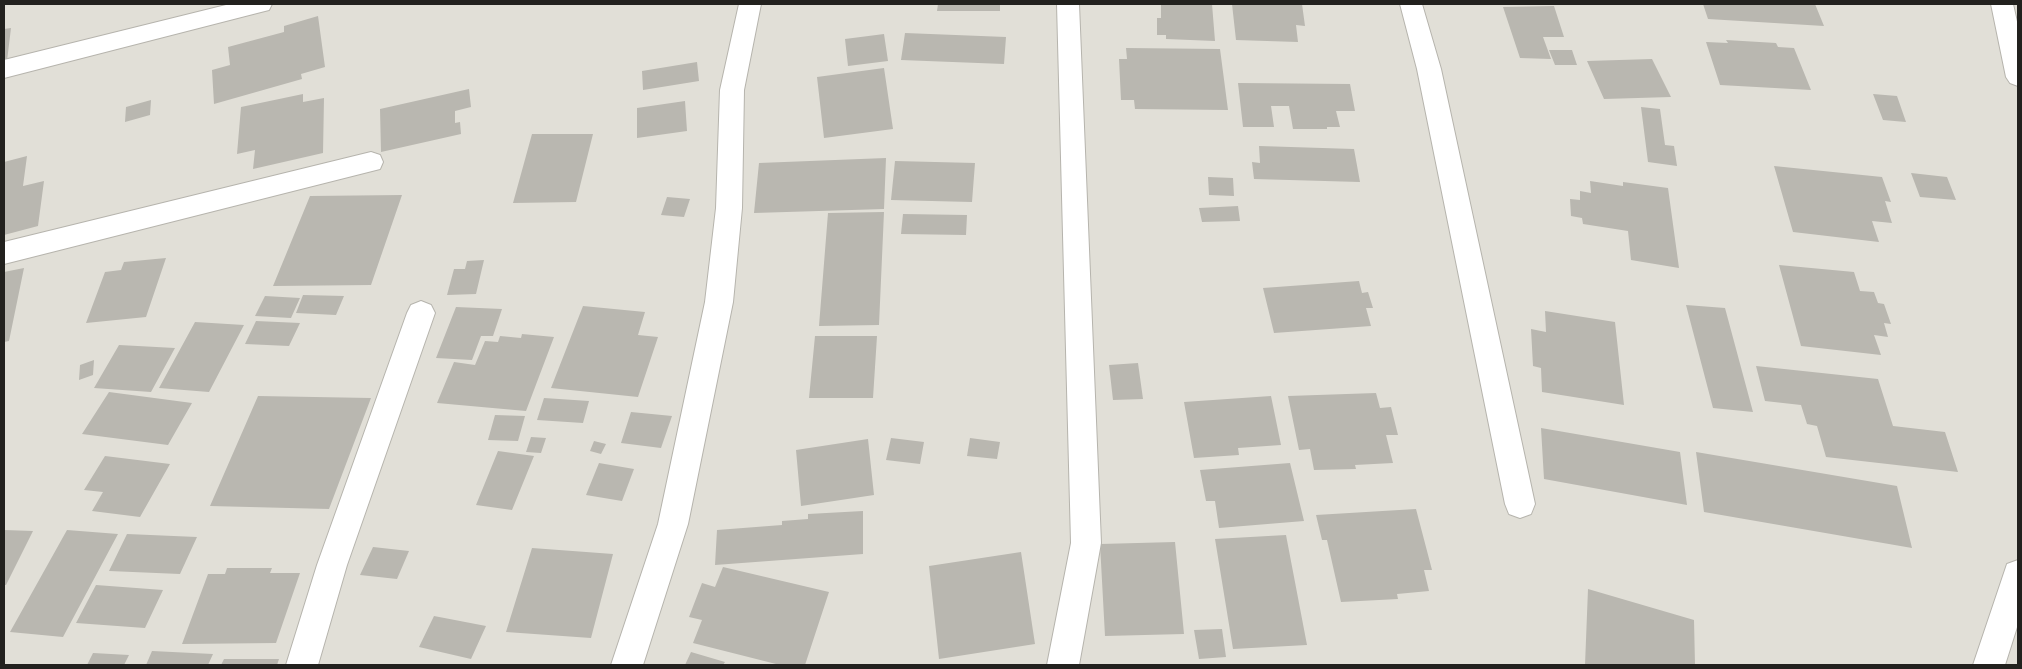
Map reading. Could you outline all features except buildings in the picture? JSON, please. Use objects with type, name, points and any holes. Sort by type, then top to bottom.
[{"type":"street","points":[[4,69],[261,4]]},
{"type":"street","points":[[627,665],[673,524],[719,302],[728,208],[732,90],[750,4]]},
{"type":"street","points":[[1063,665],[1086,543],[1068,4]]},
{"type":"street","points":[[1411,4],[1431,79],[1520,504]]},
{"type":"street","points":[[2002,4],[2018,77]]},
{"type":"street","points":[[4,252],[371,162]]},
{"type":"street","points":[[302,665],[332,564],[421,313]]},
{"type":"street","points":[[1989,665],[2018,575]]}]
